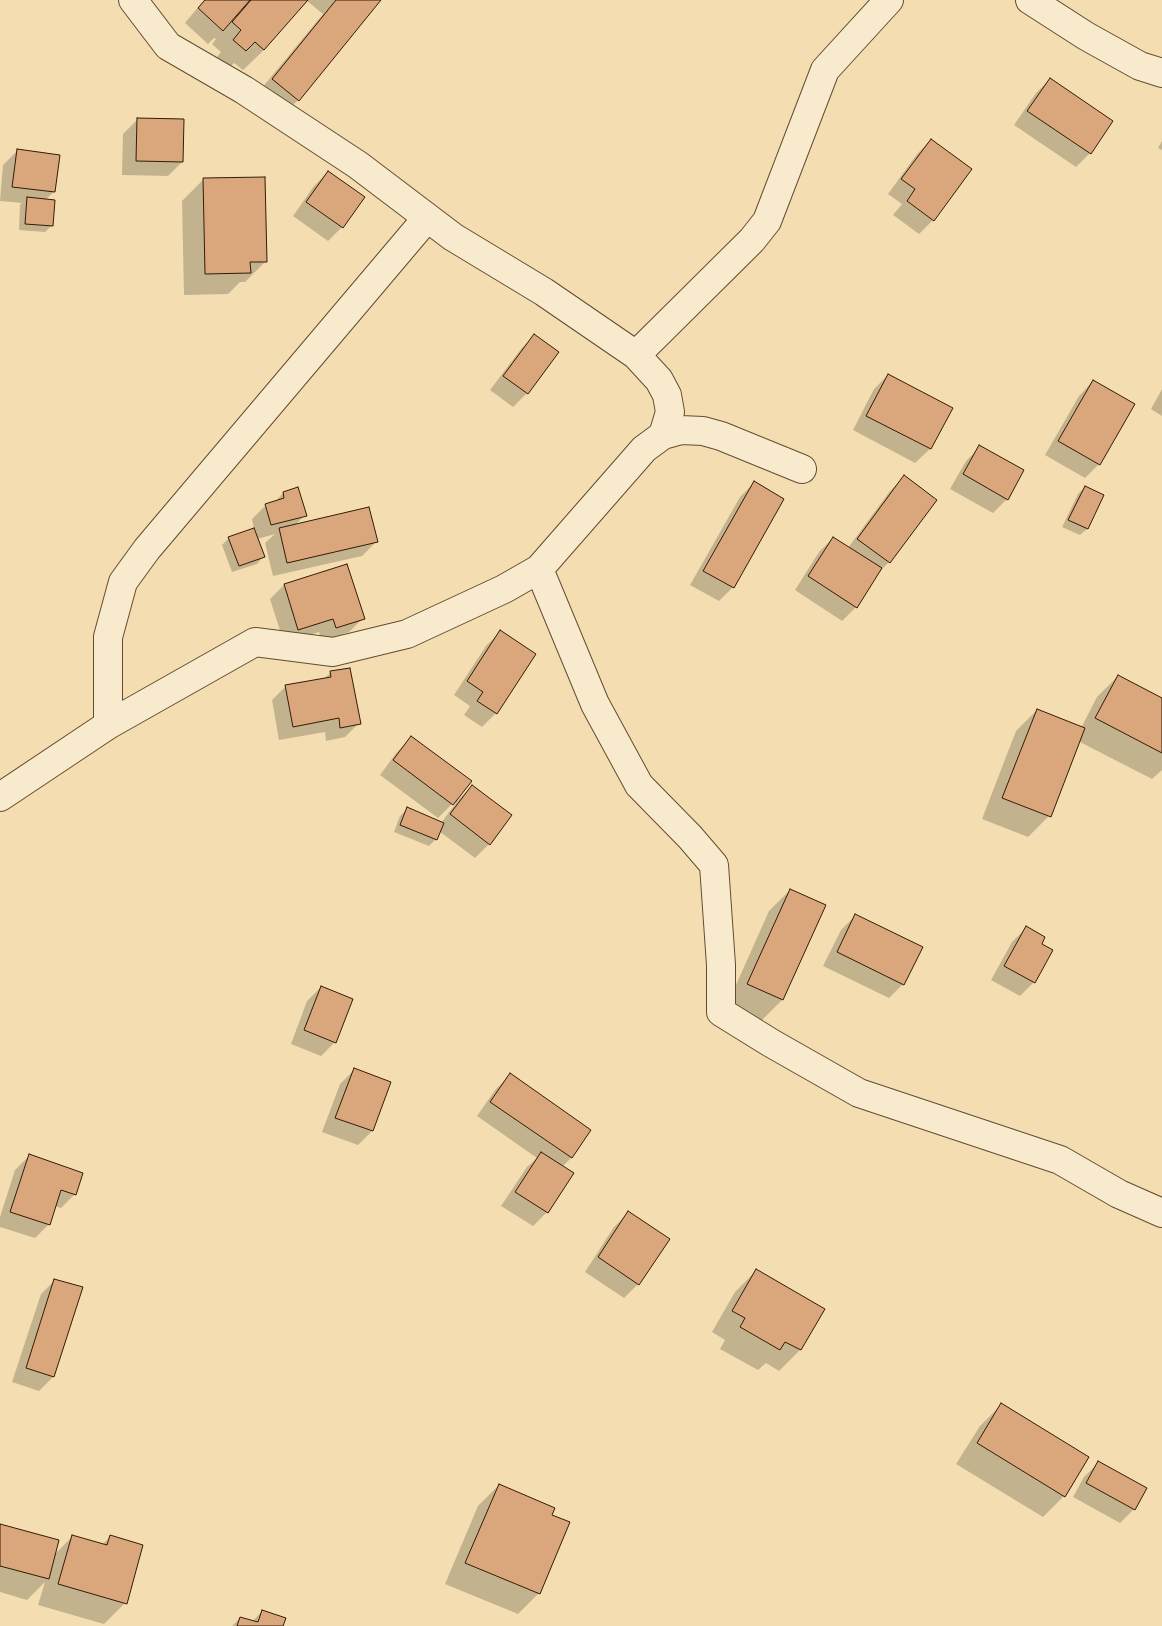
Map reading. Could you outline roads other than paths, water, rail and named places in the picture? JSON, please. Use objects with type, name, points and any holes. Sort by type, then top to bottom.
[{"type":"street","points":[[133,0],[168,46],[244,90],[358,165],[453,237],[544,292],[636,355],[659,380],[667,395],[670,412],[663,435]]},
{"type":"street","points":[[636,355],[752,240],[767,221],[825,70],[889,0]]},
{"type":"street","points":[[1030,0],[1086,36],[1140,66],[1162,73]]},
{"type":"street","points":[[108,725],[108,637],[123,582],[147,549],[427,218]]},
{"type":"street","points":[[0,797],[108,725],[255,642],[333,652],[407,634],[504,589],[539,569],[644,449],[663,435],[681,430],[721,436],[802,469]]},
{"type":"street","points":[[539,569],[595,704],[639,785],[690,837],[714,865],[721,965],[721,1012],[859,1093],[1060,1160],[1119,1194],[1162,1213]]}]
